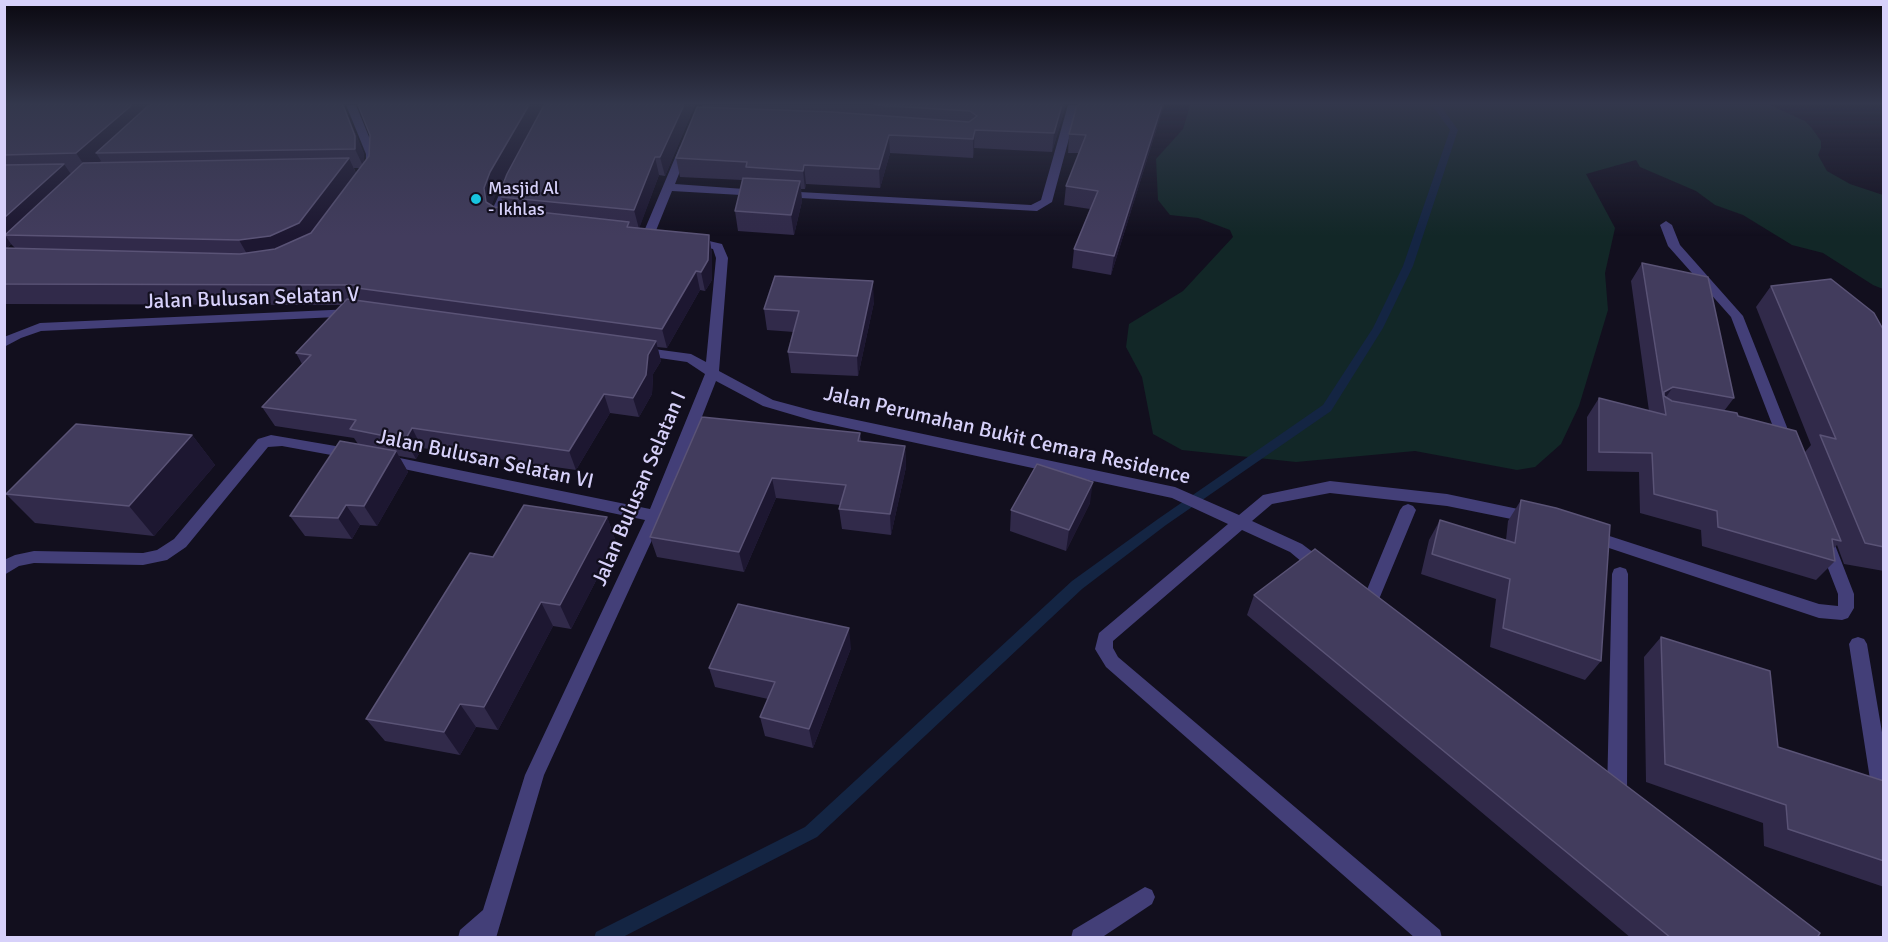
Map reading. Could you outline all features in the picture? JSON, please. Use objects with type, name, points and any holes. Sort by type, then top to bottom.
[{"type":"street","points":[[365,177],[371,154],[369,149]]},
{"type":"street","name":"Jalan Bulusan Selatan I","points":[[485,938],[535,775],[655,516],[712,373],[722,258],[718,247],[699,242],[643,235],[668,187],[684,149]]},
{"type":"street","points":[[668,187],[1034,209],[1046,202],[1061,149]]},
{"type":"street","points":[[516,173],[499,208],[501,221],[524,223]]},
{"type":"street","points":[[1666,225],[1674,246],[1737,315],[1792,458]]},
{"type":"street","name":"Jalan Bulusan Selatan V","points":[[4,343],[16,335],[40,327],[357,312],[369,314]]},
{"type":"street","points":[[622,348],[691,358],[712,373]]},
{"type":"street","name":"Jalan Perumahan Bukit Cemara Residence","points":[[712,373],[768,403],[814,416],[1175,493],[1296,548],[1333,576]]},
{"type":"street","points":[[1762,433],[1784,437]]},
{"type":"street","name":"Jalan Bulusan Selatan VI","points":[[4,569],[15,561],[34,557],[143,559],[161,556],[180,543],[258,446],[271,440],[395,462],[655,516]]},
{"type":"street","points":[[1432,938],[1112,662],[1104,649],[1105,638],[1268,499],[1330,487],[1447,500],[1544,520]]},
{"type":"street","points":[[1351,590],[1374,608],[1408,510]]},
{"type":"street","points":[[1577,531],[1819,611],[1842,613],[1846,608],[1846,594],[1821,531]]},
{"type":"street","points":[[1617,794],[1620,574]]},
{"type":"street","points":[[1858,644],[1884,805]]},
{"type":"street","points":[[1598,780],[1636,808]]},
{"type":"street","points":[[1081,938],[1144,897]]},
{"type":"street","points":[[468,938],[492,916]]},
{"type":"green space","points":[[1165,149],[1821,149],[1818,155],[1827,171],[1850,184],[1883,195],[1883,289],[1823,253],[1792,245],[1743,215],[1715,205],[1696,191],[1640,167],[1636,160],[1586,174],[1615,228],[1605,273],[1608,310],[1579,406],[1561,444],[1535,467],[1517,470],[1415,451],[1296,462],[1182,450],[1153,434],[1142,377],[1126,347],[1129,324],[1183,291],[1233,237],[1230,230],[1198,218],[1170,215],[1158,200],[1156,159]]},
{"type":"building","points":[[4,149],[81,149],[76,153],[4,155]]},
{"type":"building","points":[[100,149],[355,149],[355,149],[96,153]]},
{"type":"building","points":[[369,149],[503,149],[484,188],[486,202],[494,207],[629,222],[627,227],[709,235],[708,260],[701,272],[696,271],[662,329],[357,288],[359,285],[4,284],[4,248],[240,254],[275,249],[311,233],[369,156]]},
{"type":"building","points":[[520,149],[664,149],[660,157],[655,157],[634,210],[501,197],[501,189]]},
{"type":"building","points":[[680,149],[885,149],[879,169],[804,165],[803,171],[746,167],[747,162],[676,158]]},
{"type":"building","points":[[1081,149],[1148,149],[1114,256],[1074,249],[1098,191],[1066,186]]},
{"type":"building","points":[[349,158],[299,223],[270,236],[239,240],[5,235],[83,163]]},
{"type":"building","points":[[64,164],[4,218],[4,165]]},
{"type":"building","points":[[743,178],[800,181],[791,215],[735,211]]},
{"type":"building","points":[[1642,263],[1708,277],[1734,398],[1673,387],[1664,392],[1664,396],[1672,401],[1737,413],[1738,416],[1796,431],[1841,541],[1832,539],[1835,561],[1718,527],[1717,511],[1654,494],[1652,453],[1599,452],[1599,398],[1666,415]]},
{"type":"building","points":[[775,276],[873,281],[857,356],[788,352],[799,311],[764,309]]},
{"type":"building","points":[[1831,279],[1874,313],[1884,331],[1884,547],[1865,543],[1820,435],[1836,439],[1771,286]]},
{"type":"building","points":[[347,299],[656,341],[648,355],[646,375],[633,398],[604,394],[569,451],[412,428],[405,440],[350,429],[356,420],[262,407],[311,355],[296,353]]},
{"type":"building","points":[[702,417],[860,433],[858,441],[905,446],[890,514],[839,509],[846,485],[772,478],[739,552],[650,537]]},
{"type":"building","points":[[76,424],[192,435],[129,506],[6,494]]},
{"type":"building","points":[[340,441],[396,451],[364,506],[346,505],[338,518],[290,516]]},
{"type":"building","points":[[1037,464],[1093,482],[1069,530],[1011,510]]},
{"type":"building","points":[[1521,500],[1610,525],[1601,661],[1503,628],[1510,579],[1432,554],[1440,520],[1515,543]]},
{"type":"building","points":[[524,505],[607,517],[560,605],[541,602],[484,707],[460,704],[444,732],[366,719],[470,553],[493,557]]},
{"type":"building","points":[[1315,549],[1820,933],[1817,938],[1671,938],[1254,595]]},
{"type":"building","points":[[738,604],[849,628],[809,729],[760,717],[775,682],[709,668]]},
{"type":"building","points":[[1661,637],[1770,671],[1778,747],[1884,781],[1884,861],[1788,829],[1786,805],[1665,764]]},
{"type":"waterway","points":[[602,938],[811,832],[1077,585],[1162,522],[1327,408],[1378,328],[1408,266],[1448,149]]},
{"type":"place","name":"Masjid Al - Ikhlas","points":[[476,199]]}]
